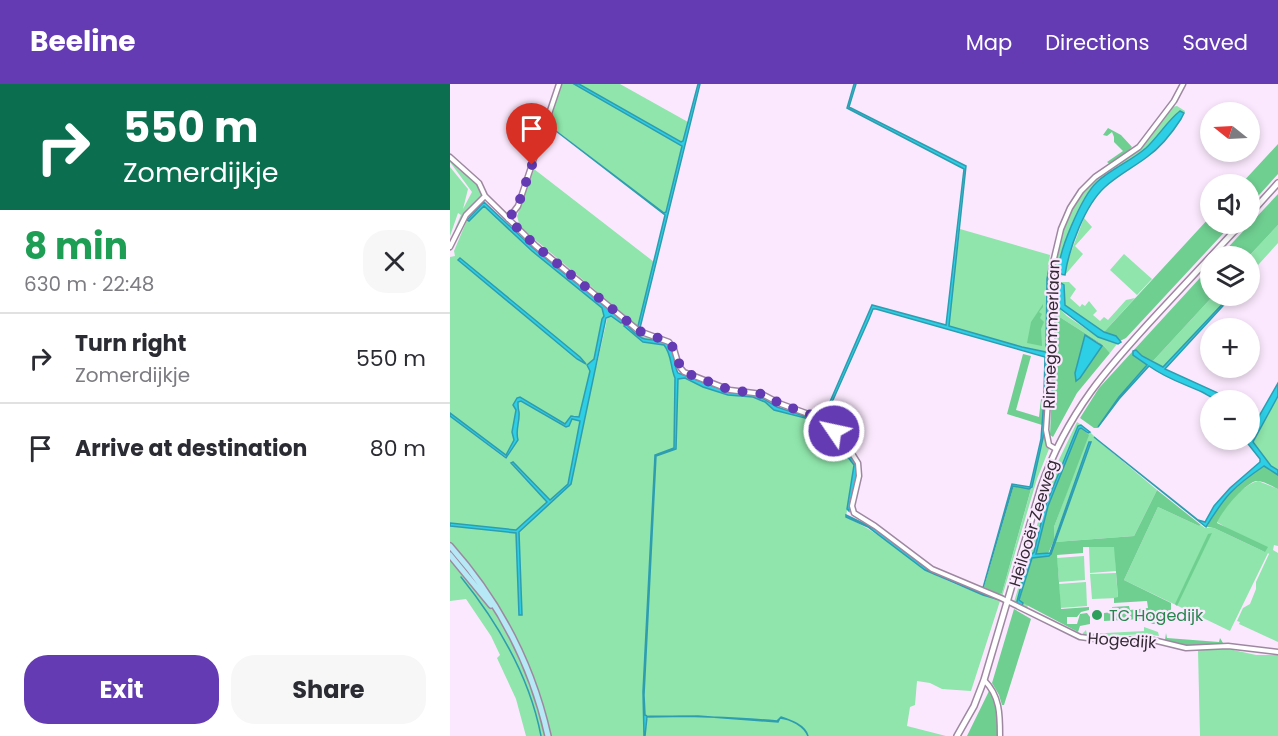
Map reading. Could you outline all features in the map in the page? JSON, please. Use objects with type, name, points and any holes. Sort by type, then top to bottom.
[{"type":"main road","points":[[450,546],[480,582],[517,647],[532,683],[548,736]]},
{"type":"main road","points":[[450,555],[501,618]]},
{"type":"street","points":[[450,157],[479,183],[485,196],[508,219],[518,206],[559,84]]},
{"type":"street","name":"Rinnegommerlaan","points":[[1056,449],[1050,445],[1047,429],[1052,339],[1052,267],[1060,229],[1081,191],[1095,177],[1139,147],[1174,101],[1183,84]]},
{"type":"street","points":[[1260,203],[1278,183]]},
{"type":"street","points":[[450,247],[466,215],[485,196]]},
{"type":"street","name":"Hogedijk","points":[[508,219],[536,246],[639,331],[669,342],[684,372],[730,390],[762,394],[781,404],[814,416],[830,428],[846,444],[858,463],[859,476],[852,506],[855,515],[875,526],[932,569],[1008,602],[1070,633],[1086,638],[1149,639],[1180,647],[1228,646],[1278,652]]},
{"type":"street","name":"Heilooër Zeeweg","points":[[957,736],[974,706],[984,680],[1041,487],[1056,449],[1073,416],[1099,379],[1232,234]]},
{"type":"street","points":[[984,680],[992,688],[998,701],[1000,736]]},
{"type":"green space","points":[[562,84],[574,84],[682,145],[666,213],[553,128],[550,120]]},
{"type":"green space","points":[[579,84],[620,84],[688,122],[683,141],[681,142]]},
{"type":"green space","points":[[1177,106],[1185,111],[1184,114],[1178,112],[1145,149],[1103,177],[1091,189],[1071,225],[1060,264],[1059,274],[1062,277],[1053,273],[1059,238],[1075,201],[1090,183],[1142,146],[1172,107]]},
{"type":"green space","points":[[1108,128],[1121,135],[1132,147],[1111,165],[1107,162],[1123,151],[1114,142],[1112,132],[1107,136],[1103,135]]},
{"type":"green space","points":[[1278,144],[1278,174],[1260,194],[1260,174],[1250,174]]},
{"type":"green space","points":[[450,158],[473,179],[482,195],[455,229],[461,215],[458,213],[450,236],[450,167],[468,189],[463,209],[472,192],[450,162]]},
{"type":"green space","points":[[534,169],[654,262],[638,326],[520,227],[517,216]]},
{"type":"green space","points":[[1278,194],[1278,225],[1258,246],[1229,246],[1241,234],[1260,234],[1260,213]]},
{"type":"green space","points":[[484,205],[532,251],[602,308],[604,316],[594,359],[587,364],[590,371],[579,417],[574,415],[565,425],[520,398],[513,405],[516,410],[512,432],[514,440],[506,455],[450,413],[450,257],[455,256],[454,251],[467,220]]},
{"type":"green space","points":[[1084,218],[1092,227],[1075,246],[1083,254],[1065,275],[1066,265]]},
{"type":"green space","points":[[1278,225],[1278,243],[1260,263],[1258,246]]},
{"type":"green space","points":[[1200,228],[1200,234],[1223,234],[1212,246],[1200,246],[1200,258],[1126,338],[1120,341],[1116,336],[1104,332]]},
{"type":"green space","points":[[960,229],[1050,255],[1047,279],[1046,352],[948,326]]},
{"type":"green space","points":[[1124,254],[1152,279],[1137,295],[1110,270]]},
{"type":"green space","points":[[1200,278],[1200,306],[1204,306],[1153,361],[1142,356],[1147,365],[1119,397],[1098,428],[1094,428],[1080,418],[1099,388]]},
{"type":"green space","points":[[1069,282],[1076,289],[1070,298],[1080,307],[1082,304],[1085,306],[1089,301],[1097,311],[1093,315],[1100,321],[1104,317],[1108,320],[1126,300],[1135,298],[1104,332],[1065,305],[1064,285],[1058,285],[1058,303],[1053,306],[1053,284]]},
{"type":"green space","points":[[1043,304],[1039,312],[1044,322],[1041,329],[1042,346],[1027,343],[1031,322]]},
{"type":"green space","points":[[1204,306],[1221,306],[1209,318],[1200,318],[1200,328],[1162,368],[1153,361]]},
{"type":"green space","points":[[1058,307],[1098,337],[1117,344],[1110,353],[1102,344],[1055,314]]},
{"type":"green space","points":[[1055,314],[1102,344],[1110,353],[1077,393],[1053,437],[1050,435]],"holes":[[[1085,335],[1099,343],[1080,378],[1075,380]]]},
{"type":"green space","points":[[608,315],[623,321],[641,336],[657,339],[669,346],[673,365],[678,374],[735,394],[758,396],[784,410],[814,420],[813,423],[835,440],[854,465],[846,517],[868,529],[939,577],[1000,601],[971,691],[942,689],[930,683],[917,681],[915,705],[910,707],[907,726],[946,736],[645,736],[647,719],[650,716],[645,715],[644,706],[644,736],[551,736],[535,681],[516,639],[485,585],[450,543],[450,526],[516,533],[519,614],[522,615],[519,532],[571,484],[593,375]]},
{"type":"green space","points":[[1023,354],[1031,356],[1016,410],[1039,417],[1041,399],[1044,399],[1042,425],[1007,414]]},
{"type":"green space","points":[[1278,396],[1278,470],[1271,466],[1258,450],[1260,430]]},
{"type":"green space","points":[[521,401],[566,427],[572,419],[580,421],[568,484],[550,501],[511,464],[547,502],[515,531],[450,523],[450,416],[506,459],[518,440],[518,402]]},
{"type":"green space","points":[[1077,422],[1083,426],[1078,426],[1048,500],[1017,602],[1028,605],[1027,608],[1071,631],[1078,632],[1074,633],[1014,602],[1053,472]]},
{"type":"green space","points":[[1081,428],[1089,435],[1054,527],[1054,540],[1048,554],[1036,554],[1048,506]]},
{"type":"green space","points":[[1044,429],[1049,449],[1037,479],[1002,597],[982,586],[1002,593],[1032,486]]},
{"type":"green space","points":[[1089,431],[1157,490],[1134,536],[1055,542],[1091,443],[1089,442],[1054,540],[1054,527]]},
{"type":"green space","points":[[1264,466],[1278,475],[1278,489],[1261,481],[1251,483],[1234,499],[1217,523],[1268,547],[1265,552],[1214,528],[1207,527],[1218,508],[1231,493]]},
{"type":"green space","points":[[1258,481],[1278,489],[1278,546],[1274,545],[1273,550],[1278,553],[1278,642],[1237,621],[1243,608],[1250,604],[1268,553],[1230,631],[1124,580],[1158,507],[1199,526],[1214,528],[1265,552],[1217,522],[1234,497]]},
{"type":"green space","points":[[1014,485],[1031,489],[1002,593],[999,594],[984,587]]},
{"type":"green space","points":[[1157,490],[1201,525],[1158,507],[1124,580],[1171,603],[1171,612],[1164,624],[1153,624],[1141,619],[1104,621],[1104,613],[1112,612],[1112,607],[1129,606],[1130,610],[1148,608],[1147,601],[1114,603],[1114,598],[1118,597],[1114,547],[1083,547],[1083,553],[1057,555],[1061,609],[1089,607],[1089,610],[1081,612],[1077,617],[1067,617],[1067,624],[1077,624],[1080,614],[1087,613],[1090,617],[1090,624],[1080,626],[1078,632],[1019,601],[1032,557],[1050,556],[1055,542],[1134,536]]},
{"type":"green space","points":[[1212,533],[1177,606],[1175,604],[1208,534]]},
{"type":"green space","points":[[1089,547],[1115,547],[1116,571],[1090,573]]},
{"type":"green space","points":[[1084,556],[1085,580],[1059,582],[1057,558]]},
{"type":"green space","points":[[450,558],[492,608],[510,638],[536,702],[545,736],[526,736],[516,699],[497,658],[500,655],[491,636],[466,599],[450,601]]},
{"type":"green space","points":[[1116,573],[1118,598],[1092,599],[1090,574]]},
{"type":"green space","points":[[1086,582],[1087,606],[1060,608],[1059,584]]},
{"type":"green space","points":[[1014,609],[1031,619],[1004,705],[1002,705],[992,683]]},
{"type":"green space","points":[[1144,627],[1158,632],[1159,636],[1145,634],[1083,636],[1086,630],[1087,634],[1144,631]]},
{"type":"green space","points":[[1166,633],[1167,638],[1219,642],[1220,638],[1223,643],[1188,646],[1165,640]]},
{"type":"green space","points":[[1224,648],[1256,655],[1278,655],[1278,736],[1200,736],[1198,650]]},
{"type":"green space","points":[[990,689],[998,712],[998,736],[967,736]]},
{"type":"water","points":[[574,84],[579,84],[681,142],[698,84],[700,84],[640,328],[638,326],[665,215],[556,131],[664,213],[682,146]]},
{"type":"water","points":[[854,84],[856,84],[849,107],[966,166],[949,326],[1046,352],[1047,279],[1050,263],[1047,393],[1044,393],[1045,357],[873,309],[825,418],[828,421],[823,418],[872,305],[946,325],[964,169],[847,108]]},
{"type":"water","points":[[1180,111],[1184,113],[1181,119],[1162,144],[1110,183],[1098,195],[1079,228],[1065,275],[1059,274],[1059,265],[1066,240],[1091,189],[1103,177],[1146,148]]},
{"type":"water","points":[[484,202],[533,248],[623,321],[621,323],[611,316],[606,318],[571,484],[519,532],[522,615],[519,615],[516,533],[450,526],[450,523],[516,530],[547,502],[511,463],[513,462],[550,500],[568,484],[580,421],[572,419],[566,427],[521,401],[518,402],[518,440],[506,458],[450,416],[450,413],[506,455],[514,440],[512,432],[516,410],[513,405],[517,398],[520,397],[565,424],[571,416],[579,417],[590,371],[587,365],[594,359],[604,316],[602,308],[532,251],[484,206],[469,221],[467,220]]},
{"type":"water","points":[[460,258],[580,357],[586,364],[458,260]]},
{"type":"water","points":[[1061,283],[1064,285],[1065,305],[1104,332],[1116,336],[1121,342],[1118,344],[1098,337],[1058,307],[1056,308],[1052,402],[1054,307],[1058,303],[1058,287]]},
{"type":"water","points":[[1221,306],[1223,306],[1212,318],[1209,318]]},
{"type":"water","points":[[626,324],[642,338],[661,341],[669,345],[673,351],[678,373],[726,391],[757,395],[777,407],[810,418],[774,410],[765,402],[753,397],[728,395],[685,378],[678,379],[676,449],[656,456],[644,695],[645,715],[683,716],[647,717],[645,736],[643,692],[655,455],[674,448],[675,378],[664,345],[643,342],[624,326]]},
{"type":"water","points":[[1200,328],[1200,331],[1165,369],[1211,390],[1200,391],[1168,378],[1149,366],[1119,399],[1098,427],[1119,397],[1147,365],[1133,355],[1133,351],[1136,350],[1142,356],[1163,367]]},
{"type":"water","points":[[1085,335],[1102,346],[1076,381],[1075,373]]},
{"type":"water","points":[[1278,383],[1278,396],[1260,429],[1260,414]]},
{"type":"water","points":[[1044,399],[1047,399],[1043,438],[1032,487],[1029,489],[1013,486],[983,588],[1012,484],[1030,487],[1041,439]]},
{"type":"water","points":[[814,420],[842,443],[853,458],[857,474],[849,511],[847,509],[854,465],[835,440],[813,422]]},
{"type":"water","points":[[1081,425],[1090,432],[1079,429],[1048,506],[1036,554],[1050,553],[1089,442],[1091,442],[1051,554],[1032,558],[1019,600],[1023,603],[1022,606],[1017,601],[1029,557],[1034,552],[1045,507],[1078,426]]},
{"type":"water","points":[[1094,437],[1198,520],[1205,522],[1214,506],[1230,488],[1260,462],[1253,450],[1259,450],[1271,466],[1278,470],[1278,475],[1264,466],[1253,473],[1230,493],[1206,527]]},
{"type":"water","points":[[846,515],[875,529],[934,574],[925,570],[868,527]]},
{"type":"water","points":[[937,575],[1000,600],[983,595]]},
{"type":"water","points":[[711,717],[744,719],[777,721],[780,718],[778,722]]},
{"type":"waterway","points":[[461,577],[488,613],[511,652],[529,693],[541,736]]},
{"type":"place","name":"TC Hogedijk","points":[[1097,615]]},
{"type":"route","points":[[532,165],[517,208],[508,219],[536,246],[639,331],[669,342],[684,372],[730,390],[762,394],[781,404],[814,416],[834,431]]}]
